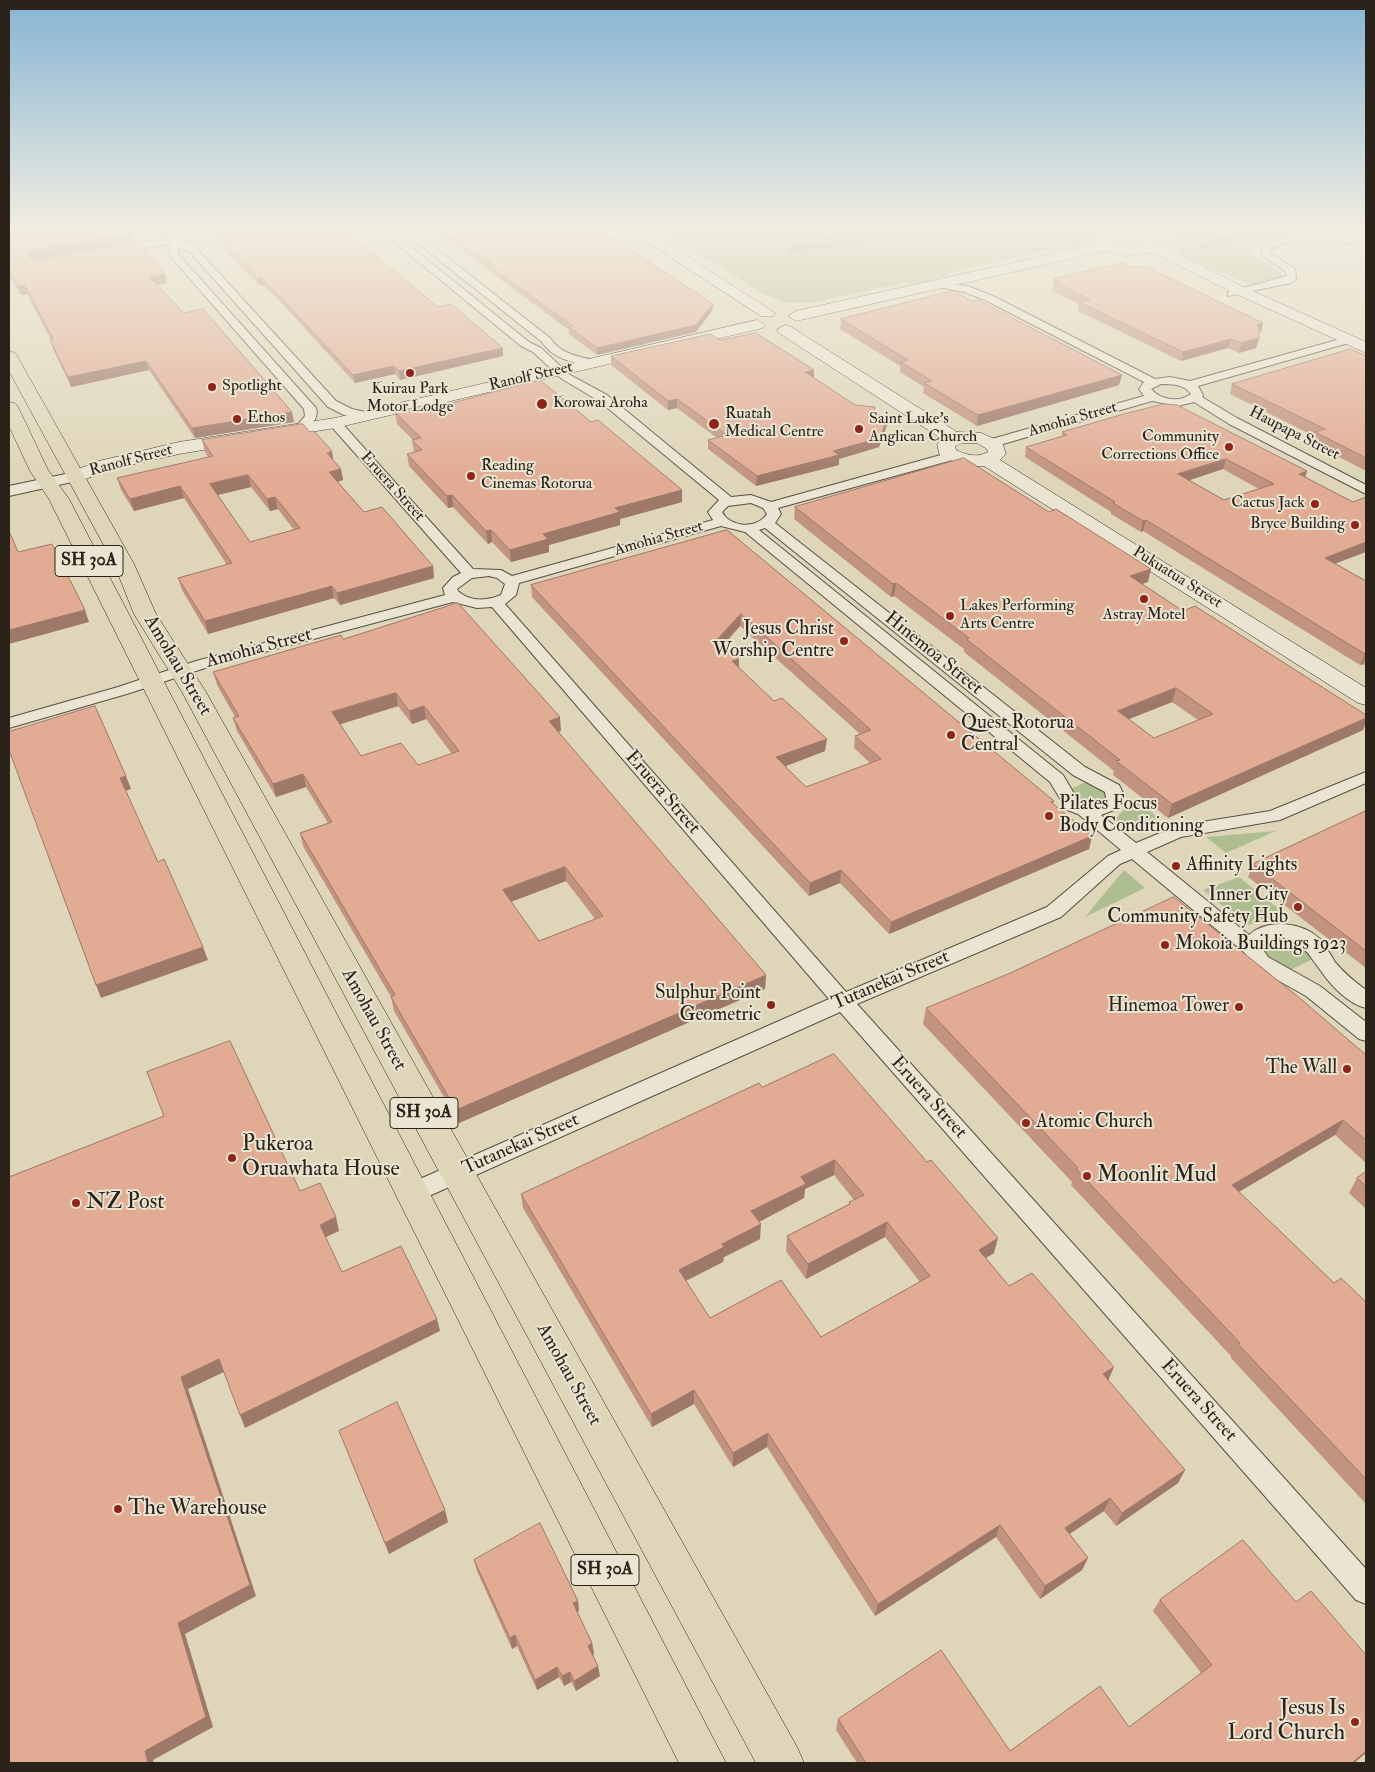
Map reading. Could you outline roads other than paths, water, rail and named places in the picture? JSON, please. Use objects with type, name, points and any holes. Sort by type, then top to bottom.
[{"type":"main road","points":[[756,315],[762,319],[768,330],[785,330],[800,324],[796,316]]},
{"type":"main road","points":[[762,319],[775,315]]},
{"type":"main road","points":[[792,315],[802,315]]},
{"type":"main road","points":[[1283,315],[1342,342],[1366,357]]},
{"type":"main road","name":"Ranolf Street","points":[[75,477],[106,466],[179,448],[335,423],[366,416],[593,363],[762,319]]},
{"type":"main road","points":[[785,330],[953,447]]},
{"type":"main road","points":[[1342,342],[1366,348]]},
{"type":"main road","name":"Amohau Street","points":[[9,356],[124,564],[145,614],[194,692],[781,1763]]},
{"type":"main road","points":[[9,408],[35,404]]},
{"type":"main road","name":"Amohau Street","points":[[9,408],[39,471],[59,500],[703,1763]]},
{"type":"main road","name":"Ranolf Street","points":[[75,477],[113,476],[194,456],[294,437],[335,423]]},
{"type":"main road","name":"Amohia Street","points":[[953,447],[974,437],[990,451]]},
{"type":"main road","name":"Pukuatua Street","points":[[990,451],[1366,698]]},
{"type":"street","points":[[227,315],[310,408],[312,412],[310,418],[302,427]]},
{"type":"street","points":[[251,315],[332,404],[348,412],[366,416]]},
{"type":"street","points":[[489,315],[518,338],[537,350],[558,371],[603,398],[728,501]]},
{"type":"street","points":[[514,315],[546,340],[554,351],[567,357],[593,363]]},
{"type":"street","points":[[1022,315],[1153,382]]},
{"type":"street","points":[[1189,385],[1342,342]]},
{"type":"street","points":[[575,367],[589,378],[603,398]]},
{"type":"street","points":[[1153,397],[1145,389],[1153,382],[1167,380],[1189,385],[1197,392],[1195,398]]},
{"type":"street","name":"Amohia Street","points":[[990,451],[1153,397],[1182,402],[1195,398]]},
{"type":"street","name":"Haupapa Street","points":[[1195,398],[1233,421],[1366,490]]},
{"type":"street","name":"Haupapa Street","points":[[1182,402],[1233,421]]},
{"type":"street","name":"Eruera Street","points":[[335,423],[470,574]]},
{"type":"street","name":"Amohia Street","points":[[770,506],[953,447]]},
{"type":"street","name":"Ranolf Street","points":[[9,491],[75,477]]},
{"type":"street","points":[[751,499],[770,506],[774,514],[768,523],[748,528],[728,525],[721,522],[715,512],[718,506],[728,501],[751,499]]},
{"type":"street","name":"Amohia Street","points":[[511,581],[721,522]]},
{"type":"street","name":"Hinemoa Street","points":[[748,528],[1057,780],[1069,801],[1078,809],[1097,810],[1110,805],[1116,797],[1113,789],[1079,770],[768,523]]},
{"type":"street","points":[[488,572],[501,574],[511,581],[513,587],[511,593],[495,602],[474,604],[454,597],[450,588],[456,580],[470,574],[488,572]]},
{"type":"street","name":"Amohia Street","points":[[9,723],[181,671],[454,597]]},
{"type":"street","name":"Eruera Street","points":[[495,602],[843,1002],[1366,1590]]},
{"type":"street","name":"Tutanekai Street","points":[[412,1193],[843,1002],[1054,912],[1114,860],[1133,851],[1177,832],[1274,816],[1366,777]]},
{"type":"street","name":"Hinemoa Street","points":[[1084,810],[1252,948],[1261,962],[1313,991],[1366,1033]]},
{"type":"street","points":[[1252,948],[1257,939],[1268,932],[1283,930],[1300,935],[1316,946],[1334,975],[1366,1001]]},
{"type":"place","name":"Kuirau Park Motor Lodge","points":[[410,373]]},
{"type":"place","name":"Spotlight","points":[[212,387]]},
{"type":"place","name":"Korowai Aroha","points":[[542,404]]},
{"type":"place","name":"Ethos","points":[[237,419]]},
{"type":"place","name":"Ruatah Medical Centre","points":[[714,424]]},
{"type":"place","name":"Saint Luke's Anglican Church","points":[[859,429]]},
{"type":"place","name":"Community Corrections Office","points":[[1229,447]]},
{"type":"place","name":"Reading Cinemas Rotorua","points":[[471,476]]},
{"type":"place","name":"Cactus Jack","points":[[1315,504]]},
{"type":"place","name":"Bryce Building","points":[[1355,525]]},
{"type":"place","name":"Astray Motel","points":[[1144,599]]},
{"type":"place","name":"Lakes Performing Arts Centre","points":[[950,616]]},
{"type":"place","name":"Jesus Christ Worship Centre","points":[[844,641]]},
{"type":"place","name":"Quest Rotorua Central","points":[[951,735]]},
{"type":"place","name":"Pilates Focus Body Conditioning","points":[[1049,816]]},
{"type":"place","name":"Affinity Lights","points":[[1176,866]]},
{"type":"place","name":"Inner City Community Safety Hub","points":[[1298,907]]},
{"type":"place","name":"Mokoia Buildings 1923","points":[[1165,945]]},
{"type":"place","name":"Sulphur Point Geometric","points":[[771,1005]]},
{"type":"place","name":"Hinemoa Tower","points":[[1239,1007]]},
{"type":"place","name":"The Wall","points":[[1347,1069]]},
{"type":"place","name":"Atomic Church","points":[[1026,1123]]},
{"type":"place","name":"Pukeroa Oruawhata House","points":[[232,1158]]},
{"type":"place","name":"Moonlit Mud","points":[[1087,1176]]},
{"type":"place","name":"NZ Post","points":[[76,1203]]},
{"type":"place","name":"The Warehouse","points":[[118,1509]]},
{"type":"place","name":"Jesus Is Lord Church","points":[[1355,1722]]}]
